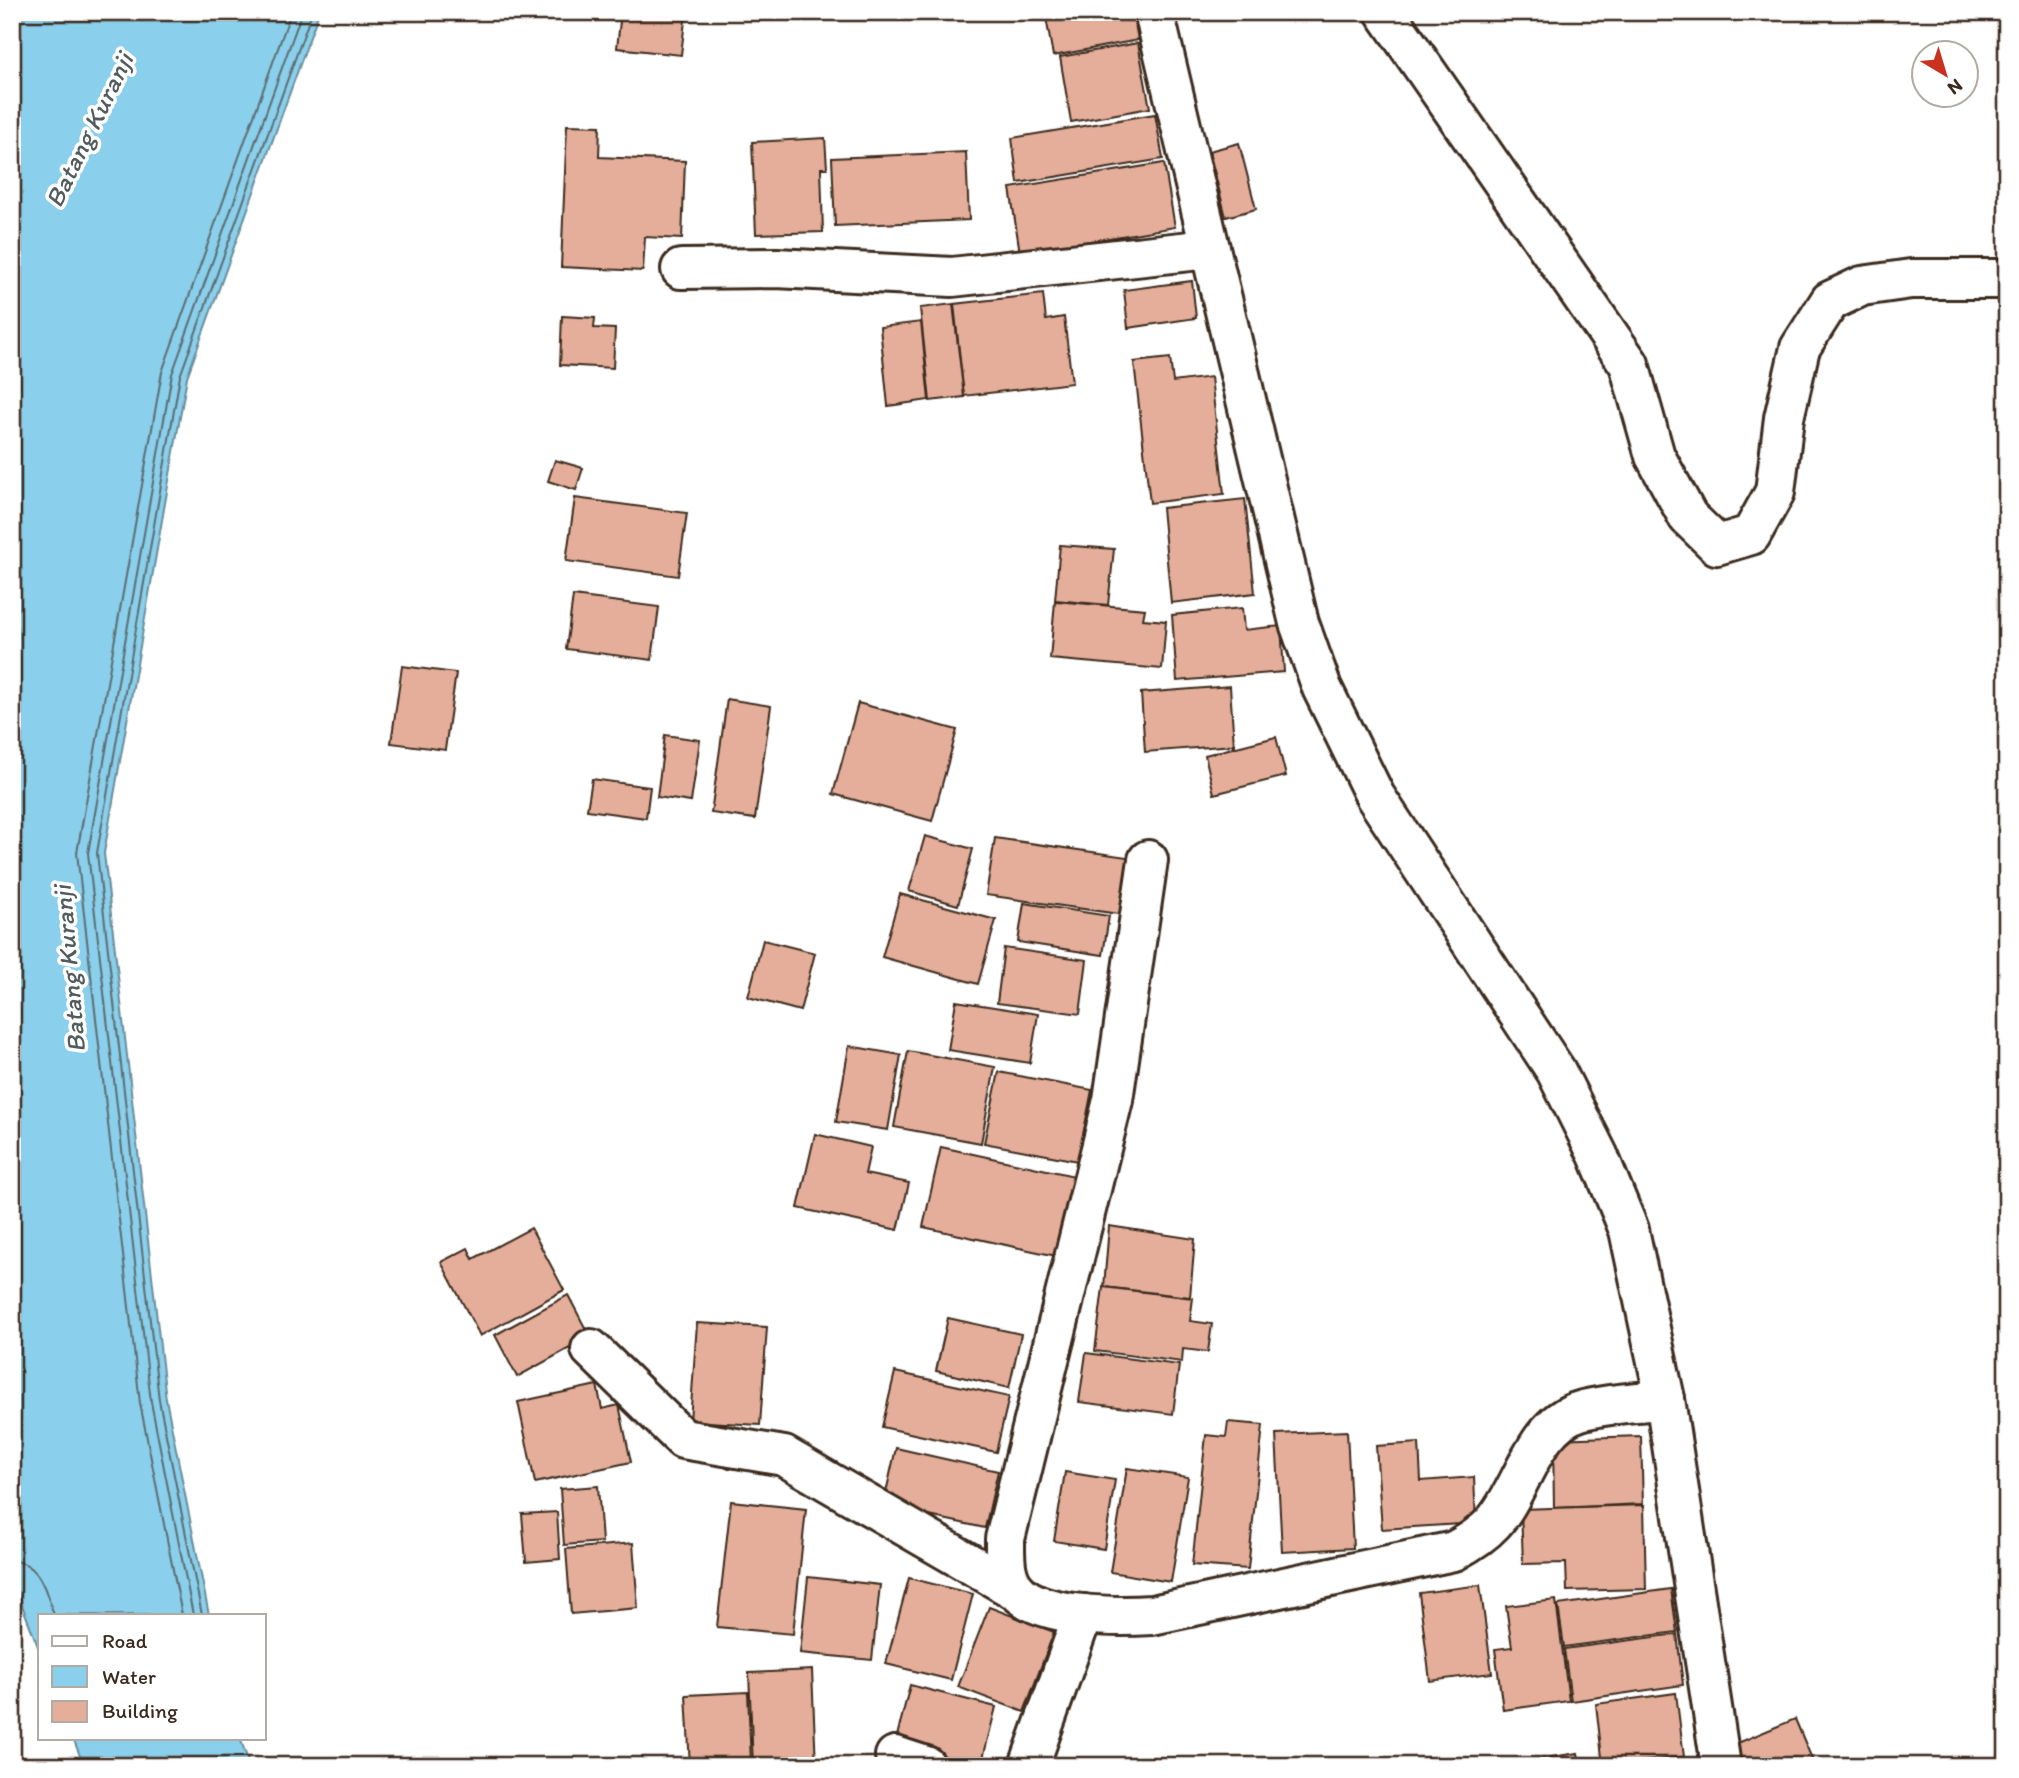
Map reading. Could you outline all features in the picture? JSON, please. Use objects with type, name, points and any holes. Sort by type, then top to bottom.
[{"type":"street","points":[[1154,12],[1299,623],[1322,688],[1375,796],[1556,1071],[1598,1155],[1629,1230],[1665,1399],[1721,1766]]},
{"type":"street","points":[[1385,12],[1629,364],[1655,456],[1688,517],[1717,545],[1751,535],[1775,492],[1784,418],[1800,348],[1830,300],[1862,286],[1911,279],[2007,279]]},
{"type":"street","points":[[681,269],[776,268],[952,277],[1209,250]]},
{"type":"street","points":[[1017,1591],[1005,1568],[1005,1539],[1113,1100],[1148,860]]},
{"type":"street","points":[[590,1349],[683,1439],[784,1457],[1042,1605],[1083,1614],[1116,1617],[1152,1615],[1454,1551],[1475,1540],[1495,1521],[1547,1433],[1563,1420],[1579,1411],[1665,1399]]},
{"type":"street","points":[[1029,1766],[1083,1614]]},
{"type":"water","name":"Batang Kuranji","points":[[17,12],[319,12],[187,377],[104,853],[166,1399],[209,1614],[38,1614],[38,1647],[12,1579],[12,22]]},
{"type":"water","points":[[74,1740],[241,1740],[250,1766],[84,1766]]},
{"type":"building","points":[[621,12],[686,12],[681,55],[617,48]]},
{"type":"building","points":[[1045,12],[1133,12],[1138,40],[1053,56]]},
{"type":"building","points":[[1138,43],[1150,108],[1071,122],[1060,57]]},
{"type":"building","points":[[1155,114],[1163,159],[1018,183],[1012,138]]},
{"type":"building","points":[[567,125],[600,126],[599,157],[685,161],[682,239],[645,237],[643,271],[561,267]]},
{"type":"building","points":[[825,138],[827,168],[821,168],[823,232],[756,234],[752,142]]},
{"type":"building","points":[[1239,143],[1256,209],[1226,217],[1209,151]]},
{"type":"building","points":[[966,152],[969,220],[835,226],[832,158]]},
{"type":"building","points":[[1164,163],[1175,227],[1020,253],[1010,188]]},
{"type":"building","points":[[1192,281],[1196,318],[1128,328],[1124,290]]},
{"type":"building","points":[[1043,294],[1046,320],[1064,317],[1072,383],[964,396],[954,304]]},
{"type":"building","points":[[953,304],[964,397],[930,401],[920,308]]},
{"type":"building","points":[[562,316],[595,318],[594,328],[615,329],[613,368],[560,365]]},
{"type":"building","points":[[921,322],[929,400],[888,406],[880,327]]},
{"type":"building","points":[[1170,358],[1173,382],[1211,377],[1224,494],[1150,503],[1134,362]]},
{"type":"building","points":[[555,460],[583,468],[576,490],[548,481]]},
{"type":"building","points":[[575,498],[687,513],[678,576],[566,561]]},
{"type":"building","points":[[1245,499],[1255,593],[1171,603],[1162,508]]},
{"type":"building","points":[[1060,545],[1114,549],[1108,605],[1055,600]]},
{"type":"building","points":[[573,596],[659,607],[652,660],[566,649]]},
{"type":"building","points":[[1055,601],[1145,609],[1143,619],[1166,621],[1162,669],[1050,659]]},
{"type":"building","points":[[1242,608],[1244,630],[1281,626],[1284,672],[1177,681],[1172,615]]},
{"type":"building","points":[[402,666],[456,673],[445,750],[391,743]]},
{"type":"building","points":[[1230,686],[1234,745],[1145,752],[1141,693]]},
{"type":"building","points":[[727,699],[771,706],[755,819],[711,813]]},
{"type":"building","points":[[858,703],[957,730],[932,821],[833,794]]},
{"type":"building","points":[[665,735],[700,740],[691,802],[657,797]]},
{"type":"building","points":[[1276,737],[1286,776],[1214,794],[1205,755]]},
{"type":"building","points":[[592,779],[650,787],[646,818],[587,810]]},
{"type":"building","points":[[925,836],[973,849],[958,905],[909,891]]},
{"type":"building","points":[[995,838],[1134,858],[1126,915],[986,895]]},
{"type":"building","points":[[900,894],[996,920],[978,984],[882,957]]},
{"type":"building","points":[[1024,903],[1109,916],[1103,955],[1018,942]]},
{"type":"building","points":[[763,940],[815,953],[800,1011],[748,997]]},
{"type":"building","points":[[1004,948],[1087,960],[1080,1014],[997,1003]]},
{"type":"building","points":[[956,1001],[1038,1014],[1030,1063],[948,1050]]},
{"type":"building","points":[[849,1046],[901,1055],[888,1130],[836,1122]]},
{"type":"building","points":[[908,1051],[995,1067],[981,1143],[894,1127]]},
{"type":"building","points":[[999,1072],[1092,1090],[1078,1161],[984,1143]]},
{"type":"building","points":[[815,1134],[871,1147],[865,1174],[909,1183],[898,1230],[798,1208]]},
{"type":"building","points":[[941,1147],[1079,1177],[1061,1257],[923,1227]]},
{"type":"building","points":[[1109,1226],[1195,1239],[1190,1297],[1104,1287]]},
{"type":"building","points":[[531,1228],[564,1290],[480,1336],[441,1262],[468,1248],[473,1259]]},
{"type":"building","points":[[1103,1287],[1193,1298],[1190,1321],[1212,1324],[1208,1352],[1183,1349],[1182,1362],[1095,1351]]},
{"type":"building","points":[[568,1295],[590,1337],[517,1377],[495,1335]]},
{"type":"building","points":[[948,1318],[1021,1334],[1009,1388],[936,1371]]},
{"type":"building","points":[[697,1323],[767,1327],[760,1425],[690,1421]]},
{"type":"building","points":[[1086,1353],[1179,1365],[1173,1414],[1079,1402]]},
{"type":"building","points":[[895,1372],[1009,1397],[996,1452],[882,1427]]},
{"type":"building","points":[[597,1385],[602,1409],[619,1405],[631,1462],[535,1483],[518,1402]]},
{"type":"building","points":[[1228,1422],[1263,1425],[1248,1569],[1192,1565],[1206,1435],[1226,1437]]},
{"type":"building","points":[[1347,1431],[1353,1548],[1282,1552],[1276,1434]]},
{"type":"building","points":[[1641,1436],[1643,1504],[1554,1508],[1553,1439]]},
{"type":"building","points":[[1419,1443],[1421,1481],[1474,1477],[1476,1523],[1382,1529],[1376,1446]]},
{"type":"building","points":[[896,1448],[998,1471],[985,1528],[883,1506]]},
{"type":"building","points":[[1127,1468],[1188,1477],[1171,1582],[1110,1572]]},
{"type":"building","points":[[1065,1472],[1115,1480],[1104,1549],[1054,1541]]},
{"type":"building","points":[[598,1486],[602,1542],[564,1545],[560,1489]]},
{"type":"building","points":[[731,1501],[806,1509],[793,1634],[717,1627]]},
{"type":"building","points":[[1644,1505],[1646,1589],[1567,1591],[1566,1563],[1523,1564],[1521,1509]]},
{"type":"building","points":[[557,1512],[560,1559],[526,1562],[522,1514]]},
{"type":"building","points":[[633,1543],[638,1608],[571,1614],[566,1549]]},
{"type":"building","points":[[808,1577],[880,1585],[872,1660],[800,1653]]},
{"type":"building","points":[[909,1578],[973,1594],[951,1680],[886,1664]]},
{"type":"building","points":[[1480,1585],[1492,1673],[1430,1681],[1419,1593]]},
{"type":"building","points":[[1671,1589],[1677,1632],[1564,1647],[1558,1605]]},
{"type":"building","points":[[1556,1600],[1569,1701],[1503,1710],[1495,1649],[1512,1647],[1506,1606]]},
{"type":"building","points":[[989,1607],[1054,1632],[1024,1712],[958,1687]]},
{"type":"building","points":[[1677,1634],[1683,1685],[1571,1701],[1564,1649]]},
{"type":"building","points":[[812,1670],[816,1766],[753,1766],[749,1673]]},
{"type":"building","points":[[910,1685],[996,1707],[981,1766],[895,1744]]},
{"type":"building","points":[[748,1692],[751,1763],[690,1766],[686,1695]]},
{"type":"building","points":[[1676,1693],[1684,1757],[1603,1766],[1596,1704]]},
{"type":"building","points":[[1795,1719],[1815,1766],[1742,1766],[1733,1745]]},
{"type":"building","points":[[1578,1753],[1580,1766],[1525,1766],[1525,1761]]},
{"type":"building","points":[[1697,1759],[1698,1766],[1647,1766]]}]
